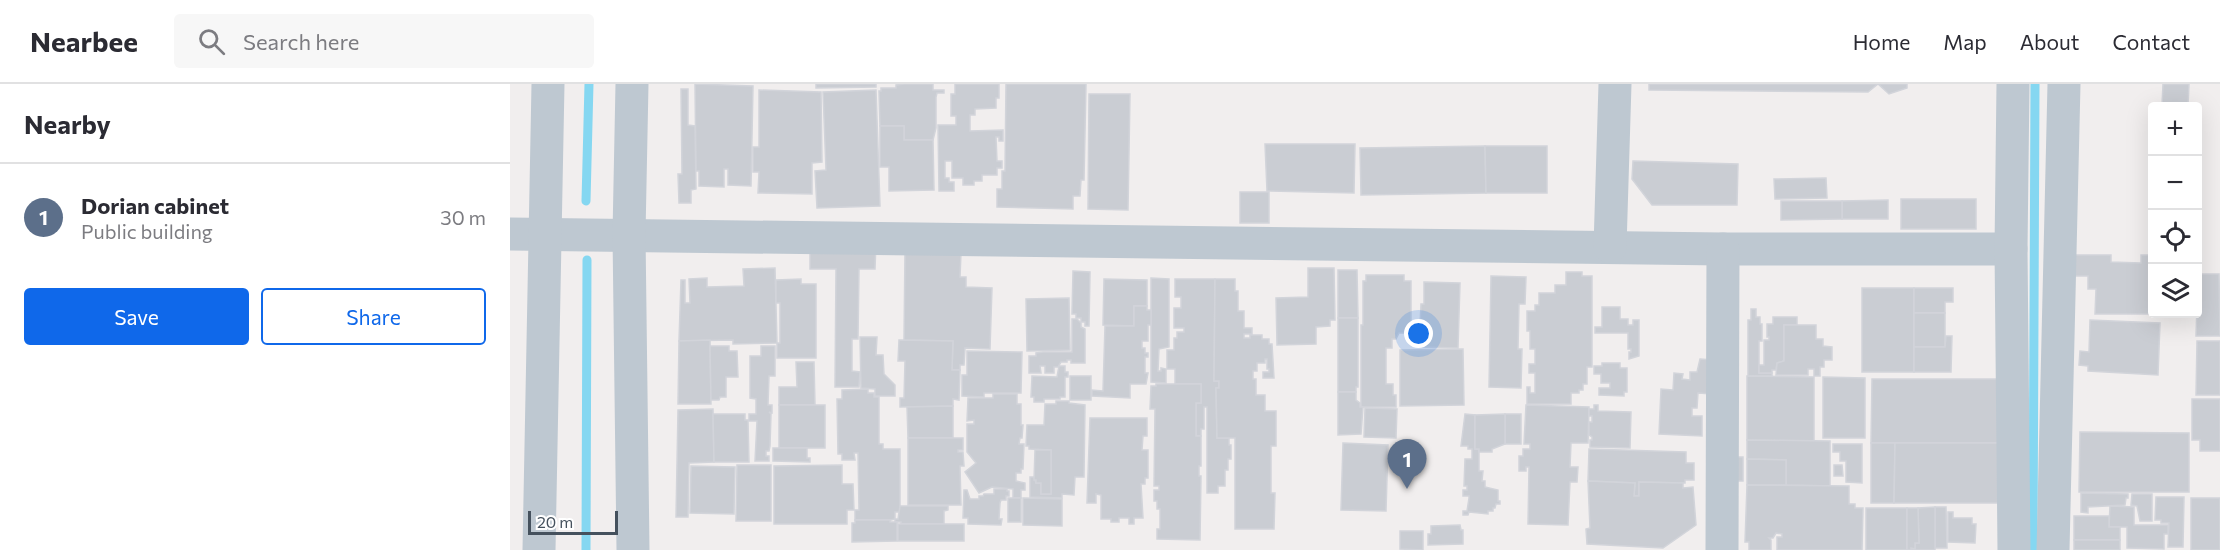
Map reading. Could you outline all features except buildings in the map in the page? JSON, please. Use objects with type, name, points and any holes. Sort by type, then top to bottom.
[{"type":"street","points":[[539,550],[548,84]]},
{"type":"street","points":[[632,84],[628,234],[633,550]]},
{"type":"street","points":[[1610,247],[1615,84]]},
{"type":"street","points":[[2013,84],[2011,249],[2014,550]]},
{"type":"street","points":[[2053,550],[2064,84]]},
{"type":"street","points":[[510,234],[1723,249],[2011,249]]},
{"type":"street","points":[[1722,550],[1723,249]]},
{"type":"waterway","points":[[586,201],[589,84]]},
{"type":"waterway","points":[[2033,550],[2035,84]]},
{"type":"waterway","points":[[586,550],[587,260]]},
{"type":"place","name":"Dorian cabinet","points":[[1407,489]]}]
